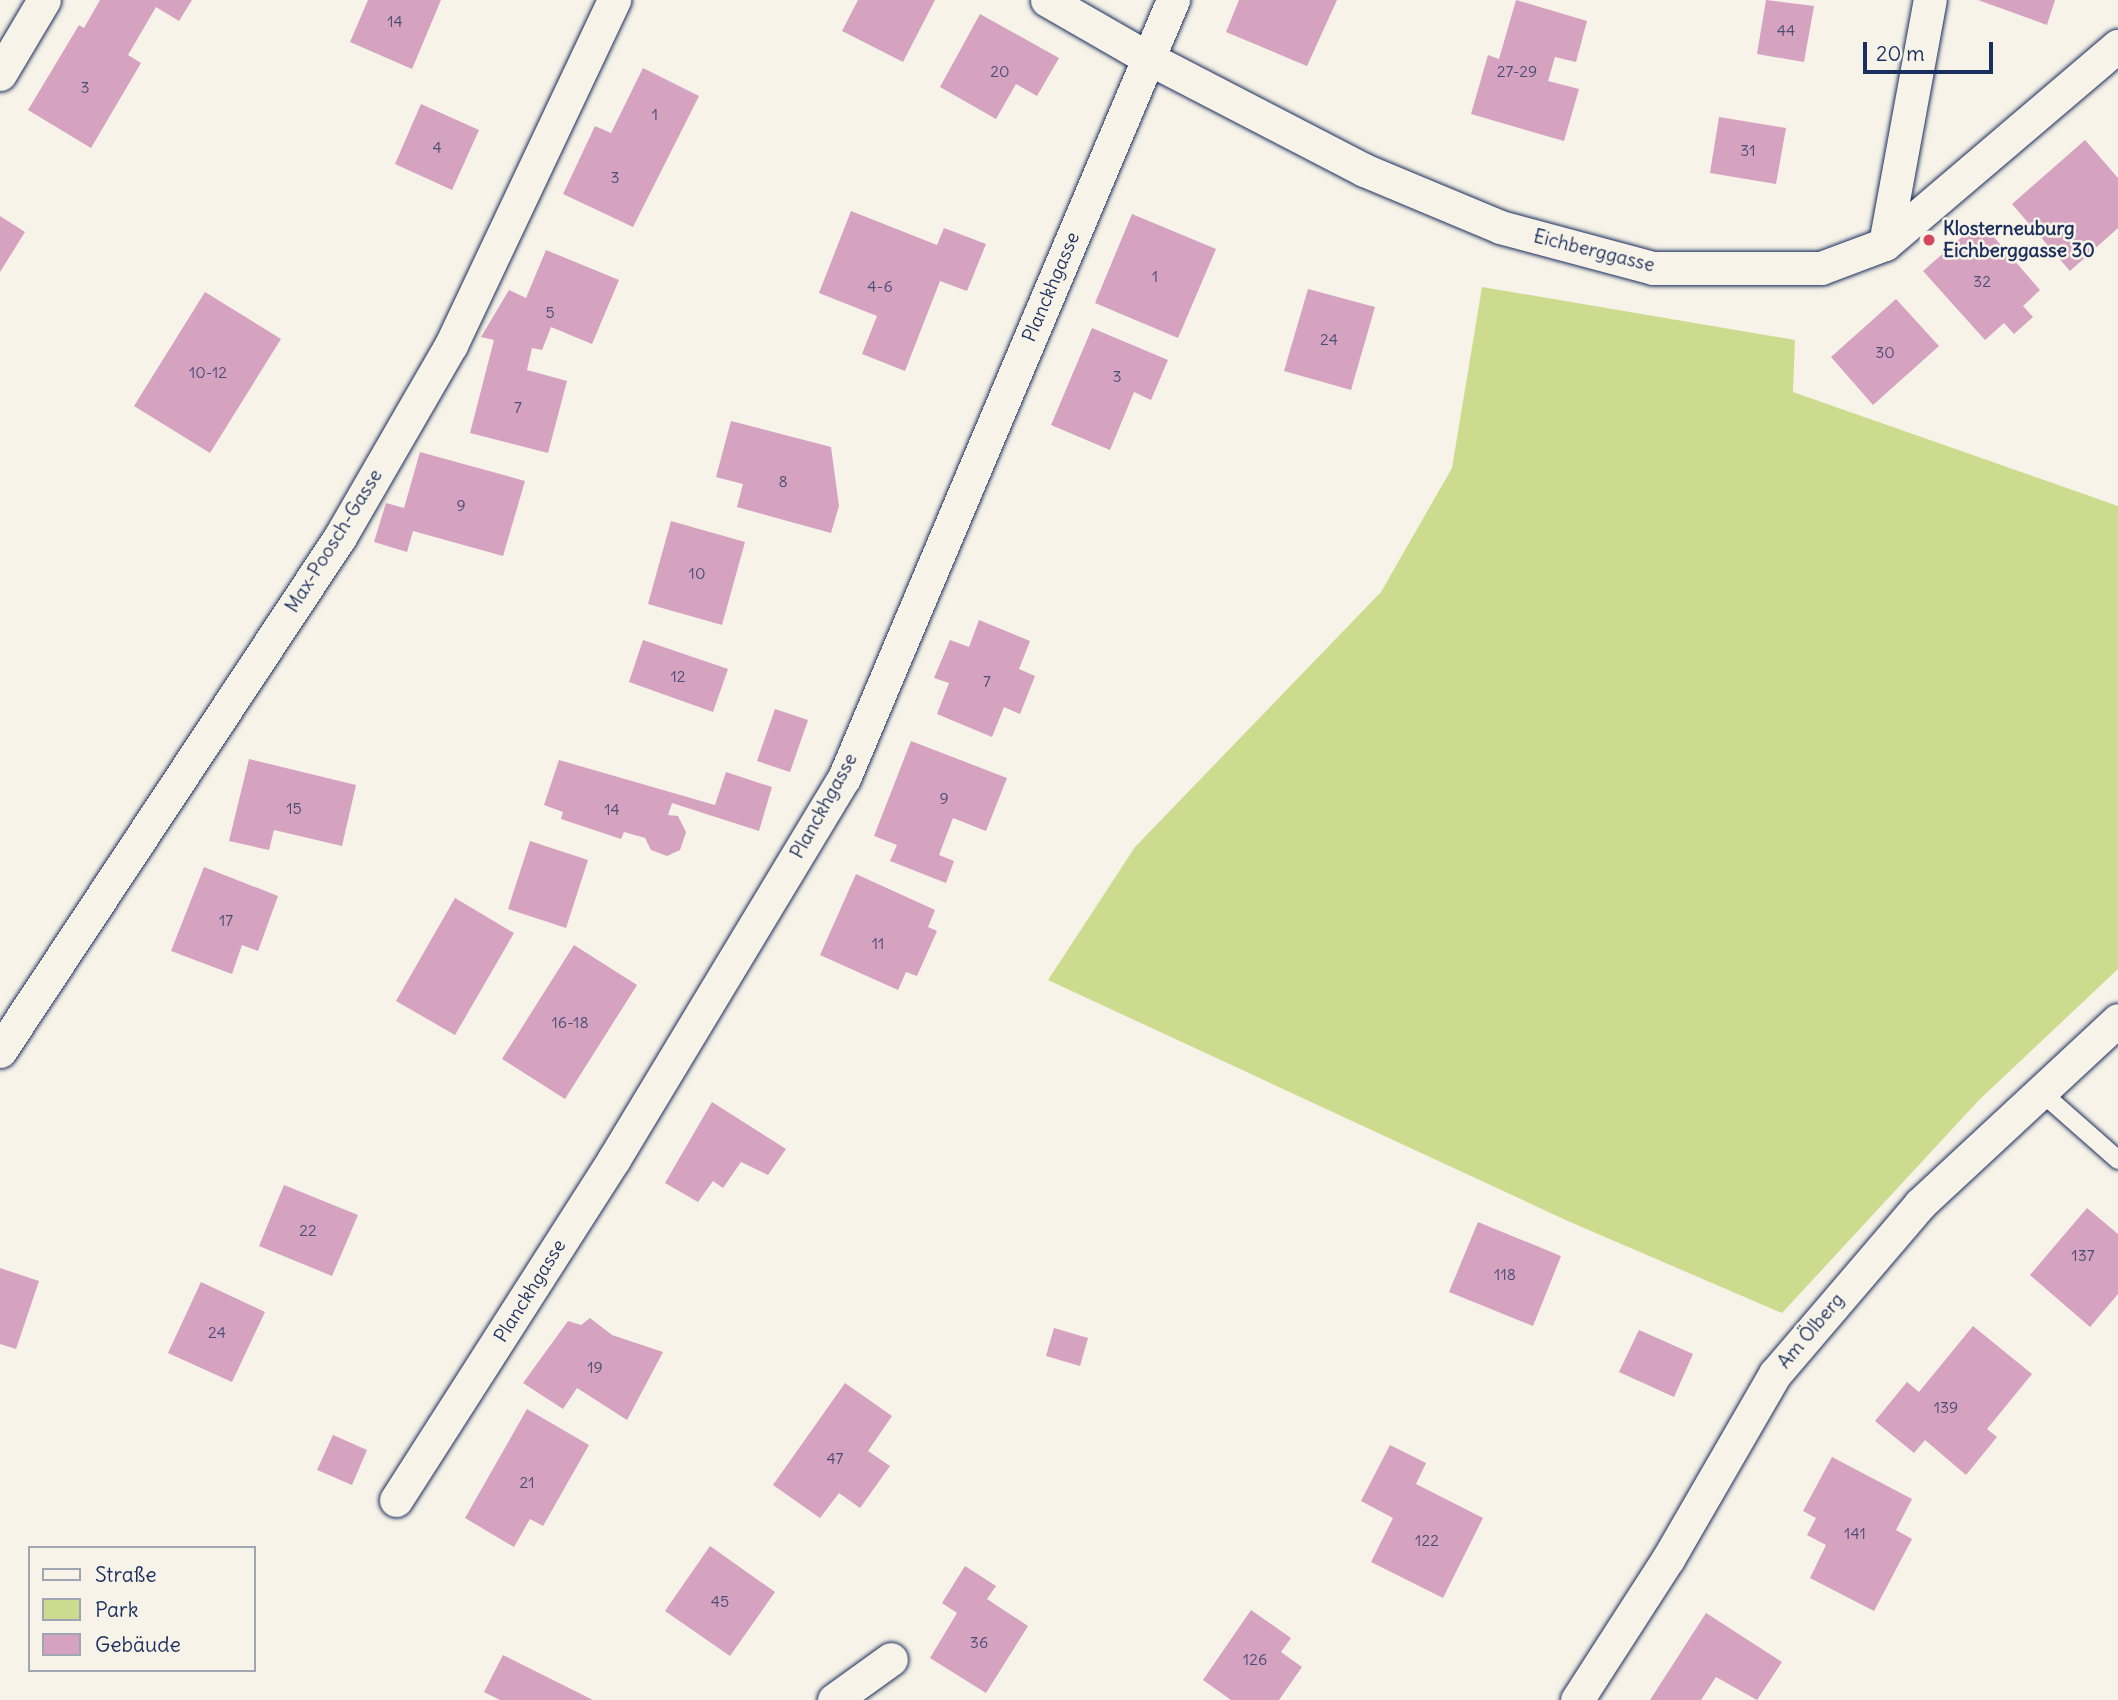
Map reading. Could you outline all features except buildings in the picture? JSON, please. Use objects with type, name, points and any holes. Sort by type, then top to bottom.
[{"type":"street","points":[[0,74],[44,0]]},
{"type":"street","name":"Max-Poosch-Gasse","points":[[0,1051],[340,537],[452,345],[614,0]]},
{"type":"street","name":"Eichberggasse","points":[[1048,0],[1148,58],[1364,170],[1500,227],[1653,268],[1821,268],[1885,244],[2118,46]]},
{"type":"street","name":"Planckhgasse","points":[[396,1500],[614,1159],[844,778],[1173,0]]},
{"type":"street","points":[[1885,244],[1930,0]]},
{"type":"street","name":"Am Ölberg","points":[[1577,1700],[1668,1559],[1775,1374],[1920,1203],[2118,1020]]},
{"type":"street","points":[[834,1700],[891,1659]]},
{"type":"lane","points":[[2041,1092],[2118,1160]]},
{"type":"green space","points":[[1482,287],[1795,340],[1793,392],[2118,506],[2118,969],[1979,1100],[1782,1313],[1570,1222],[1048,980],[1135,847],[1381,592],[1452,468]]},
{"type":"place","name":"Klosterneuburg Eichberggasse 30","points":[[1929,240]]}]
